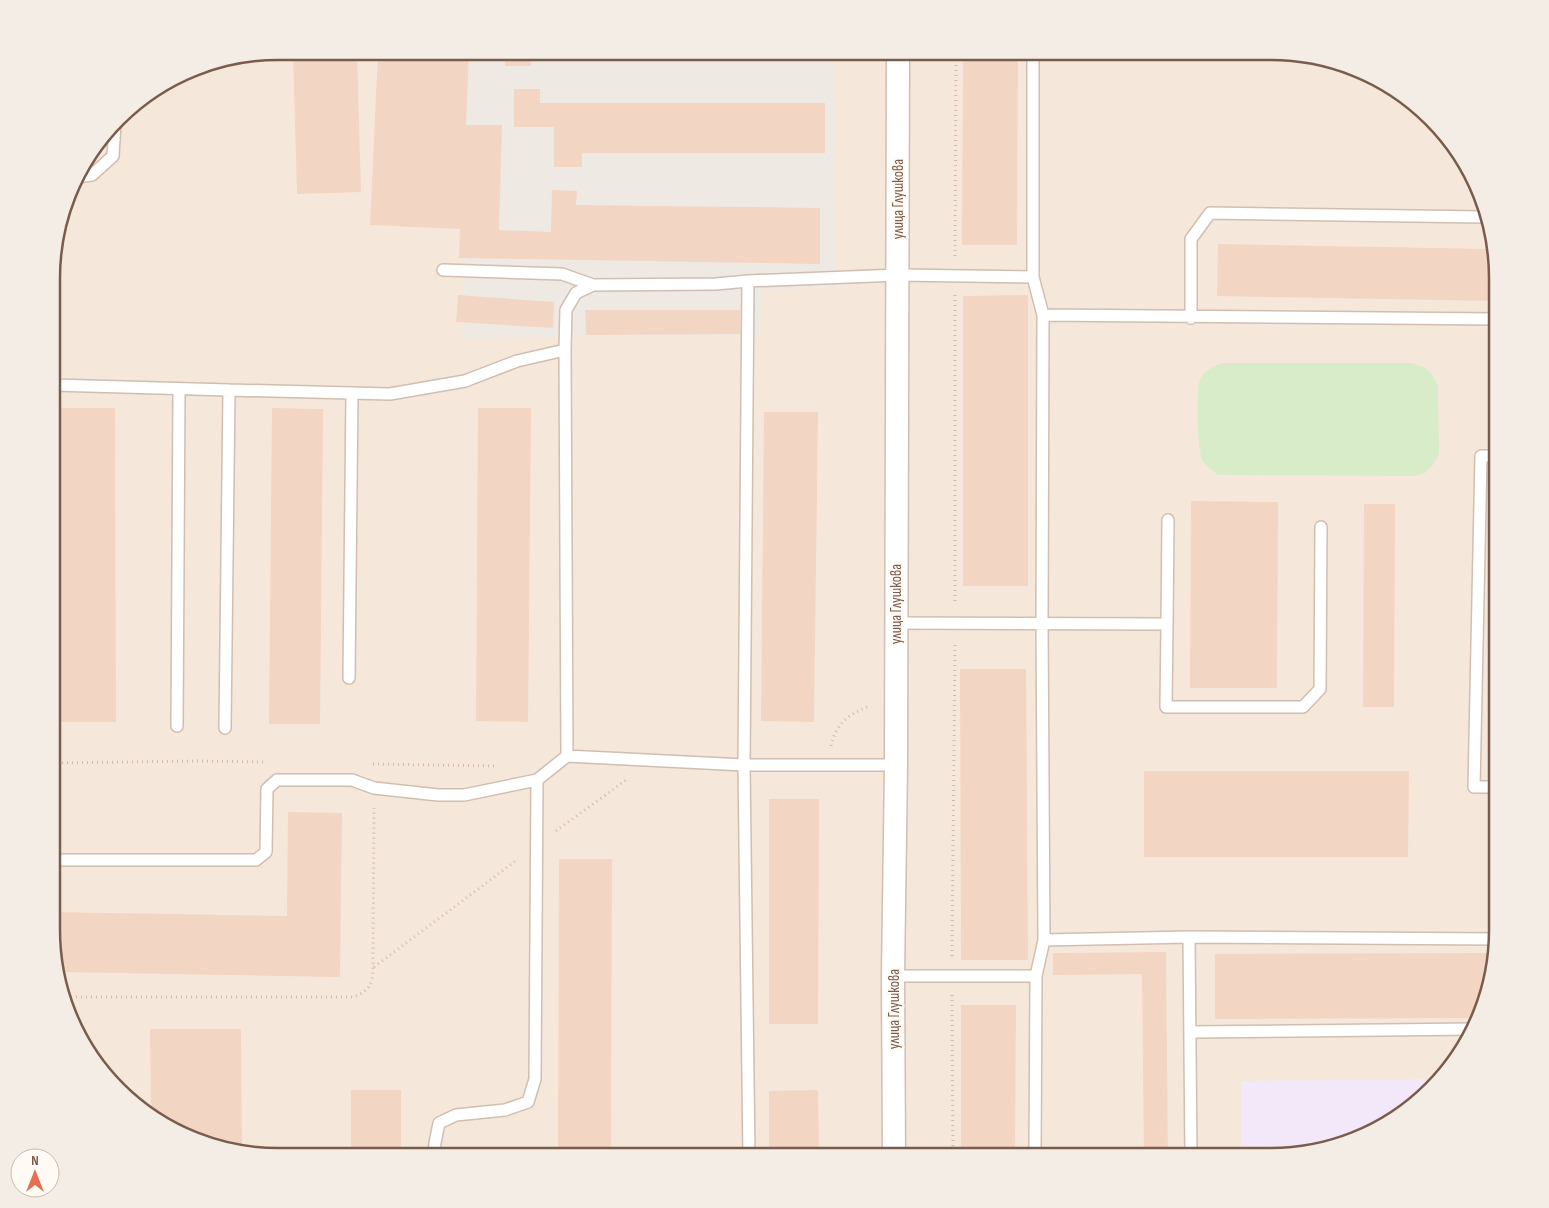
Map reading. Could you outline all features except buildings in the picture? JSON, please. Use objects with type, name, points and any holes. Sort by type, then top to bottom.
[{"type":"street","name":"улица Глушкова","points":[[894,1148],[893,976],[896,765],[898,60]]},
{"type":"lane","points":[[1033,60],[1033,277],[1043,315],[1044,940],[1036,976],[1035,1148]]},
{"type":"lane","points":[[85,175],[92,175],[112,156],[114,134]]},
{"type":"lane","points":[[1191,318],[1191,239],[1210,213],[1480,217]]},
{"type":"lane","points":[[443,270],[562,274],[593,285],[716,284],[748,280],[898,275],[1033,277]]},
{"type":"lane","points":[[748,280],[744,765],[749,1148]]},
{"type":"lane","points":[[568,756],[566,310],[576,293],[593,285]]},
{"type":"lane","points":[[1043,315],[1191,318],[1489,319]]},
{"type":"lane","points":[[60,385],[390,394],[465,381],[517,361],[565,350]]},
{"type":"lane","points":[[177,726],[179,389]]},
{"type":"lane","points":[[225,728],[229,390]]},
{"type":"lane","points":[[349,678],[352,393]]},
{"type":"lane","points":[[1489,456],[1481,456],[1474,787],[1489,787]]},
{"type":"lane","points":[[1168,520],[1166,707],[1303,706],[1320,689],[1321,527]]},
{"type":"lane","points":[[896,623],[1167,624]]},
{"type":"lane","points":[[60,860],[256,860],[266,852],[267,789],[277,780],[352,780],[374,788],[438,795],[464,795],[537,780],[568,756],[744,765],[896,765]]},
{"type":"lane","points":[[434,1148],[439,1123],[456,1115],[505,1110],[528,1102],[535,1079],[537,780]]},
{"type":"lane","points":[[1044,940],[1189,938],[1489,939]]},
{"type":"lane","points":[[1189,938],[1191,1148]]},
{"type":"lane","points":[[893,976],[1036,976]]},
{"type":"lane","points":[[1191,1032],[1466,1029]]},
{"type":"path","points":[[830,765],[834,735],[842,722],[854,712],[870,706]]},
{"type":"path","points":[[373,967],[652,760]]},
{"type":"path","points":[[71,997],[354,997],[365,992],[372,983],[373,967],[374,788]]},
{"type":"shaded area","points":[[263,60],[1286,60],[1328,67],[1368,82],[1415,114],[1444,145],[1467,181],[1482,221],[1489,263],[1489,945],[1482,987],[1467,1027],[1435,1074],[1404,1103],[1368,1126],[1328,1141],[1286,1148],[263,1148],[221,1141],[181,1126],[134,1094],[105,1063],[82,1027],[67,987],[60,945],[60,263],[67,221],[82,181],[105,145],[134,114],[181,82],[221,67]]},
{"type":"shaded area","points":[[461,60],[834,60],[835,288],[761,289],[761,335],[463,337]]},
{"type":"shaded area","points":[[1430,1079],[1404,1103],[1368,1126],[1328,1141],[1286,1148],[1241,1148],[1241,1081]]},
{"type":"green space","points":[[1221,363],[1412,363],[1423,367],[1432,374],[1438,386],[1439,454],[1433,465],[1425,473],[1415,476],[1218,475],[1207,466],[1200,453],[1198,406],[1200,380],[1209,369]]}]
